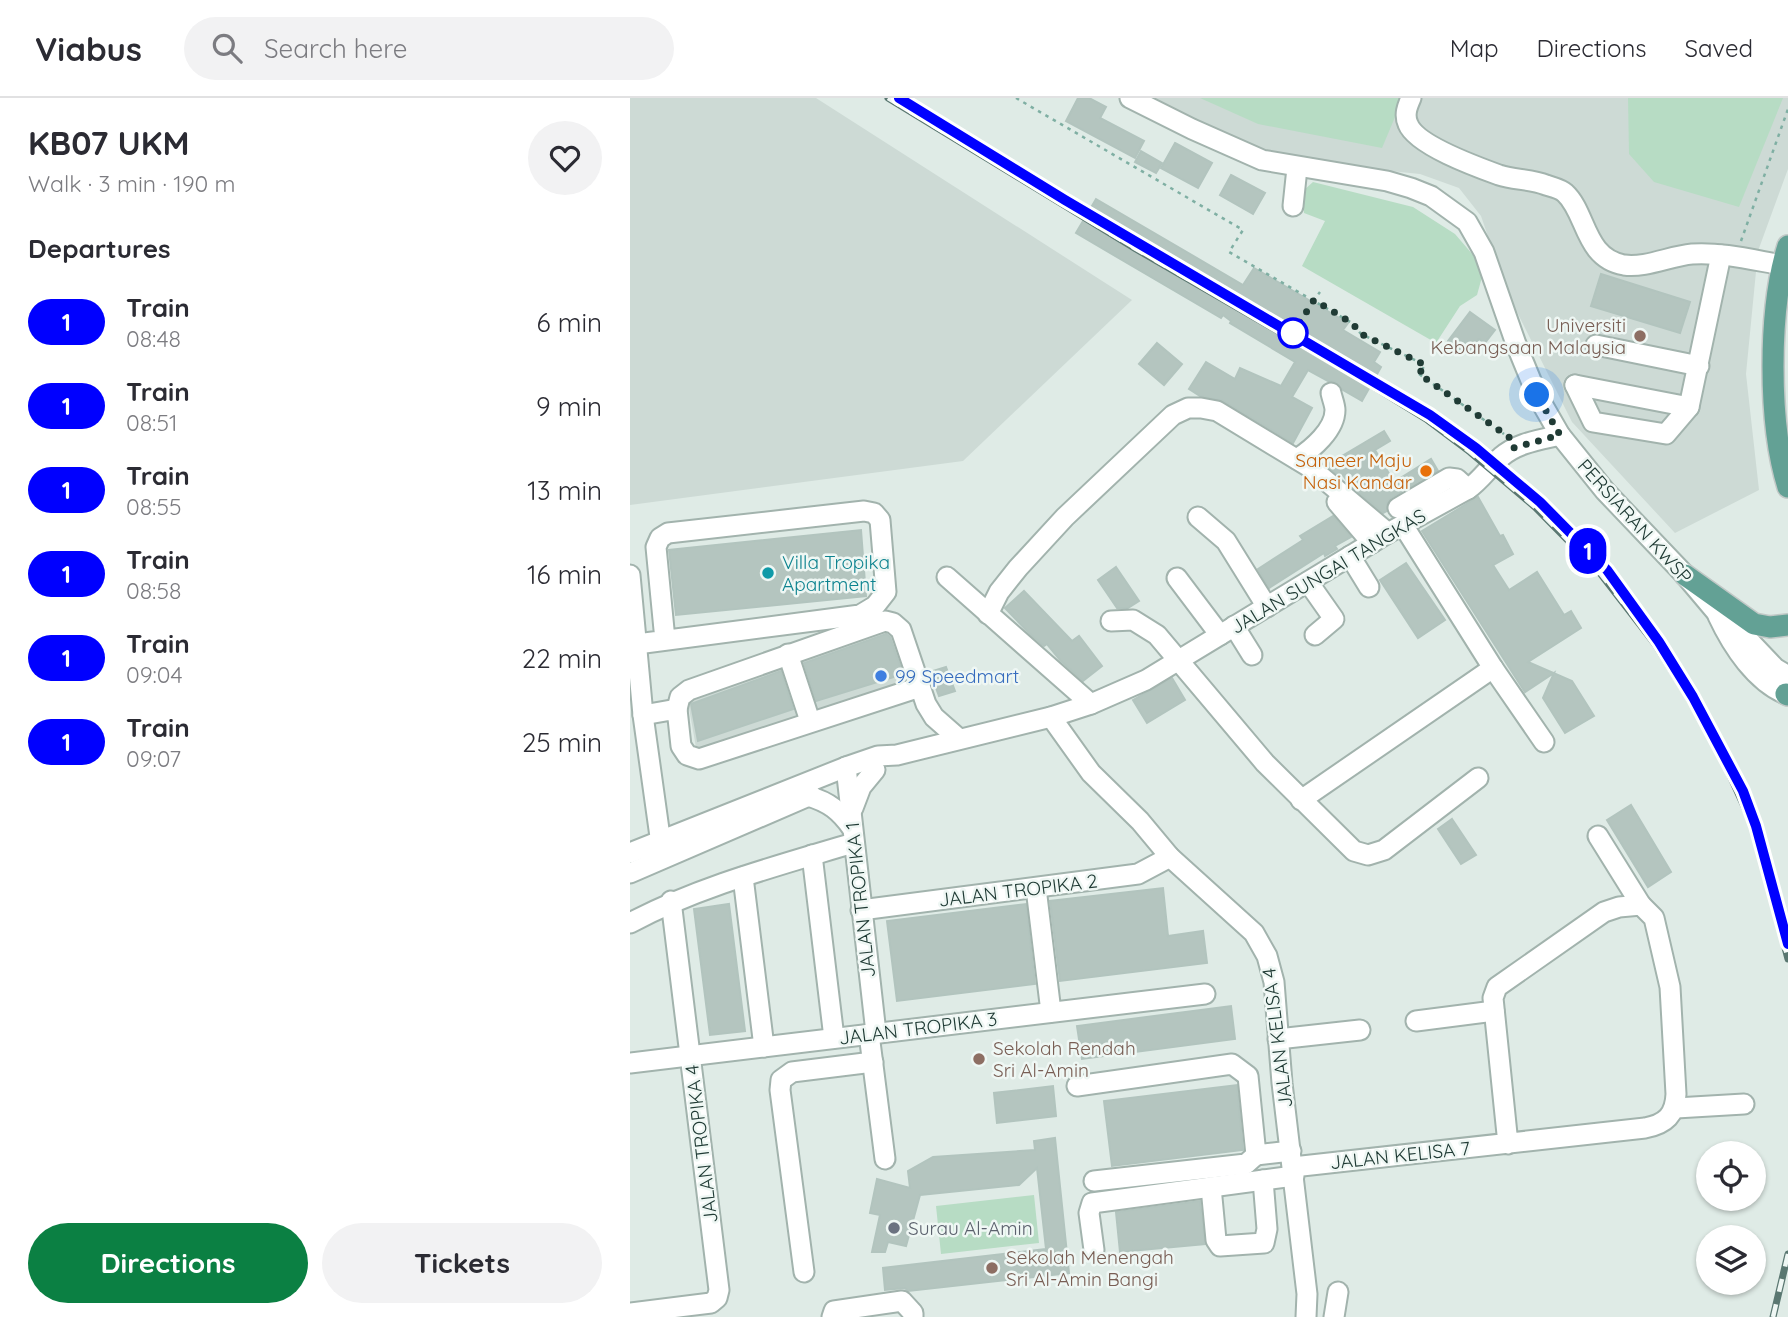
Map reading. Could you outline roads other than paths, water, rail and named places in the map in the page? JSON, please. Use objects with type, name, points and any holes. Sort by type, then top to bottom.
[{"type":"main road","points":[[1785,255],[1774,341],[1774,405],[1788,488]]},
{"type":"main road","points":[[1685,575],[1754,624],[1786,631]]},
{"type":"street","name":"PERSIARAN KWSP","points":[[1130,98],[1262,160],[1411,188],[1431,196],[1467,222],[1483,252],[1537,395],[1560,435],[1605,491],[1717,612],[1729,641],[1763,680],[1787,690]]},
{"type":"street","points":[[1411,98],[1406,114],[1407,122],[1418,138],[1500,175],[1541,183],[1564,192],[1575,206],[1592,242],[1607,258],[1624,265],[1692,254],[1785,255]]},
{"type":"street","points":[[1293,206],[1297,168]]},
{"type":"street","points":[[1689,407],[1575,385],[1593,422],[1666,434],[1689,407],[1728,256]]},
{"type":"street","points":[[1596,345],[1699,366]]},
{"type":"street","points":[[1297,459],[1313,448],[1328,429],[1335,411],[1331,393]]},
{"type":"street","points":[[988,614],[999,592],[1018,568],[1065,517],[1173,415],[1188,408],[1217,411],[1297,459],[1390,527],[1544,742]]},
{"type":"street","name":"JALAN SUNGAI TANGKAS","points":[[897,755],[1051,717],[1146,680],[1350,556],[1390,527],[1468,489],[1513,448],[1560,435]]},
{"type":"street","points":[[1337,502],[1390,527]]},
{"type":"street","points":[[637,644],[860,615],[875,606],[886,593],[880,520],[874,513],[864,512],[668,533],[660,538],[656,547],[666,640]]},
{"type":"street","points":[[1198,517],[1226,541],[1267,607]]},
{"type":"street","points":[[1350,556],[1369,587]]},
{"type":"street","points":[[630,575],[643,715],[662,850]]},
{"type":"street","points":[[947,577],[1085,706]]},
{"type":"street","points":[[1177,578],[1227,631],[1253,654]]},
{"type":"street","points":[[1308,582],[1334,619],[1315,635]]},
{"type":"street","points":[[635,618],[663,614]]},
{"type":"street","points":[[1111,621],[1133,620],[1150,629],[1265,763],[1354,851],[1368,855],[1384,850],[1478,778]]},
{"type":"street","points":[[920,687],[699,759],[687,755],[681,746],[677,709],[680,697],[689,690],[885,621],[894,623],[901,630],[926,704],[934,718],[959,739]]},
{"type":"street","points":[[788,654],[810,721]]},
{"type":"street","points":[[1301,800],[1493,668]]},
{"type":"street","points":[[643,715],[677,709]]},
{"type":"street","name":"JALAN KELISA 4","points":[[1051,717],[1091,774],[1140,821],[1170,857],[1254,933],[1267,956],[1274,982],[1307,1294],[1307,1317]]},
{"type":"street","points":[[630,853],[662,850],[808,796],[878,756],[897,755]]},
{"type":"street","points":[[630,873],[662,850],[846,773],[882,768],[897,755]]},
{"type":"street","points":[[630,923],[671,901],[812,855],[852,829],[861,787],[875,770]]},
{"type":"street","name":"JALAN TROPIKA 1","points":[[846,773],[873,1034],[873,1062],[885,1159]]},
{"type":"street","points":[[808,796],[824,800],[835,807],[852,829]]},
{"type":"street","points":[[1598,836],[1641,905],[1654,918],[1670,987],[1676,1108],[1744,1104]]},
{"type":"street","points":[[812,855],[834,1038]]},
{"type":"street","name":"JALAN TROPIKA 2","points":[[861,910],[1138,874],[1170,857]]},
{"type":"street","points":[[743,877],[764,1047]]},
{"type":"street","points":[[1037,888],[1051,1012]]},
{"type":"street","name":"JALAN TROPIKA 4","points":[[630,1312],[711,1303],[717,1298],[719,1290],[671,901]]},
{"type":"street","points":[[1508,1144],[1493,998],[1497,987],[1604,912],[1619,907],[1641,905]]},
{"type":"street","name":"JALAN TROPIKA 3","points":[[630,1063],[1205,994]]},
{"type":"street","points":[[1416,1020],[1494,1011]]},
{"type":"street","points":[[1279,1039],[1360,1030]]},
{"type":"street","points":[[804,1272],[780,1090],[781,1080],[792,1072],[873,1062]]},
{"type":"street","points":[[1077,1086],[1232,1064],[1248,1076],[1256,1154]]},
{"type":"street","name":"JALAN KELISA 7","points":[[1292,1164],[1508,1144],[1657,1126],[1668,1120],[1676,1108]]},
{"type":"street","points":[[1256,1154],[1292,1164]]},
{"type":"street","points":[[1094,1181],[1246,1164],[1256,1154]]},
{"type":"street","points":[[1094,1250],[1089,1213],[1092,1203],[1263,1180],[1292,1164]]},
{"type":"street","points":[[1212,1187],[1216,1240],[1220,1246],[1264,1243],[1267,1229],[1263,1180]]},
{"type":"street","points":[[1334,1317],[1338,1292]]},
{"type":"street","points":[[832,1317],[834,1311],[902,1301],[913,1313],[913,1317]]},
{"type":"railway","points":[[888,98],[1136,249],[1426,419],[1535,507],[1600,573],[1655,644],[1689,698],[1723,760],[1753,826],[1788,959]]},
{"type":"railway","points":[[1773,1317],[1788,1254]]},
{"type":"train","name":"1","points":[[899,98],[1065,200],[1430,415],[1476,448],[1540,502],[1607,570],[1659,642],[1693,697],[1743,791],[1766,859],[1788,944]]},
{"type":"place","name":"Universiti Kebangsaan Malaysia","points":[[1640,336]]},
{"type":"place","name":"Sameer Maju Nasi Kandar","points":[[1426,471]]},
{"type":"place","name":"Villa Tropika Apartment","points":[[768,573]]},
{"type":"place","name":"99 Speedmart","points":[[881,676]]},
{"type":"place","name":"Sekolah Rendah Sri Al-Amin","points":[[979,1059]]},
{"type":"place","name":"Surau Al-Amin","points":[[894,1228]]},
{"type":"place","name":"Sekolah Menengah Sri Al-Amin Bangi","points":[[992,1268]]}]
